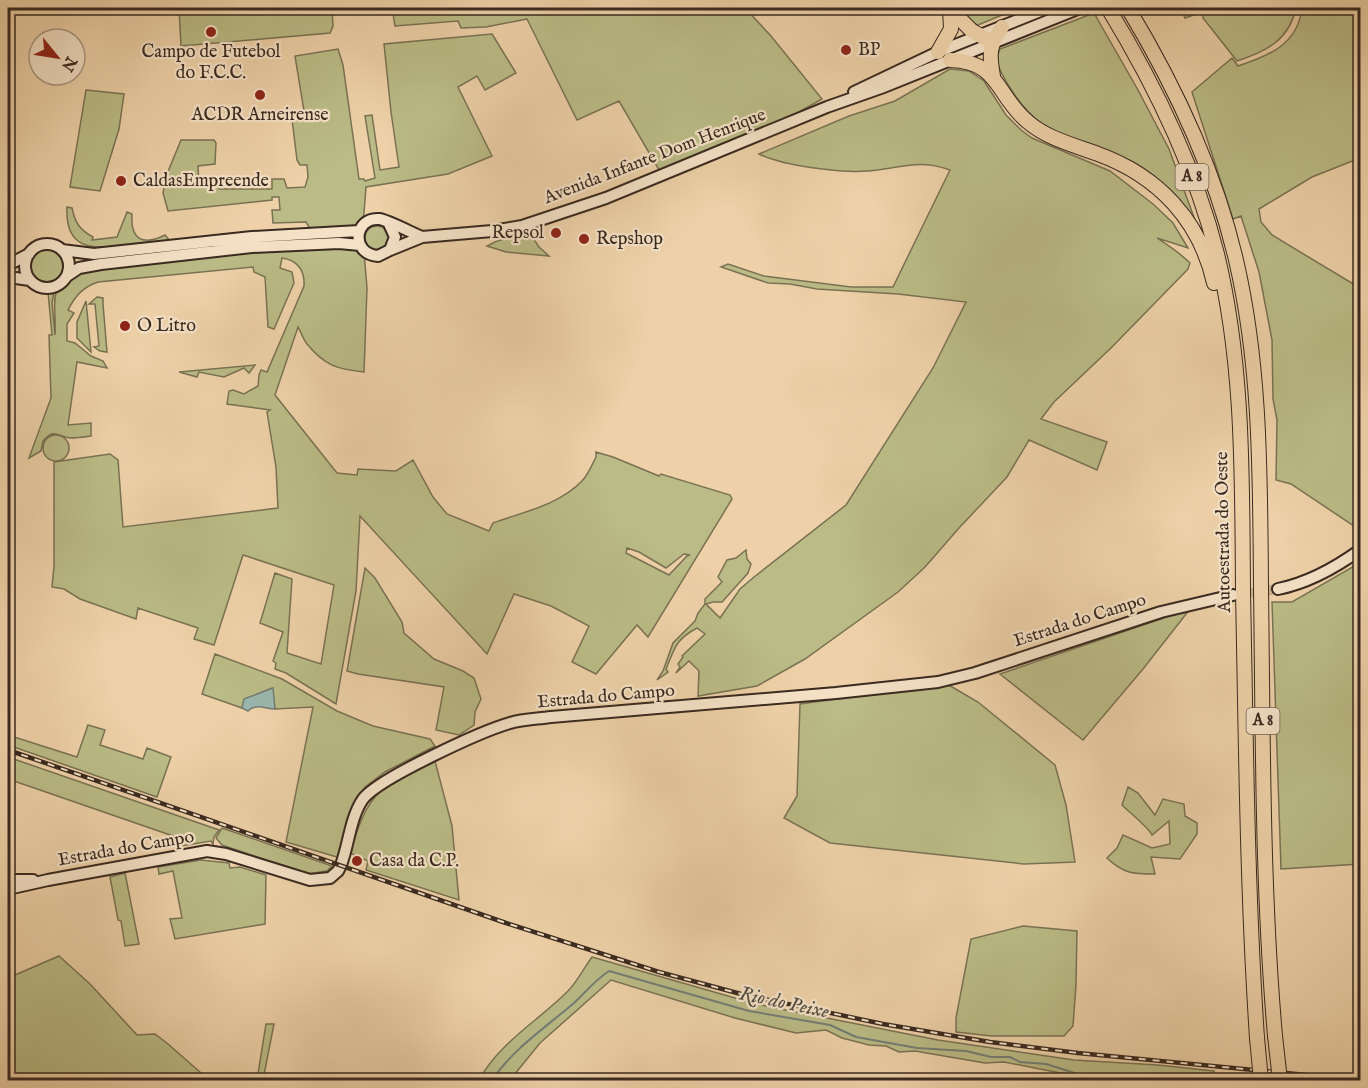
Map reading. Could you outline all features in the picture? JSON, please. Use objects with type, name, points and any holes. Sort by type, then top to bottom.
[{"type":"highway","points":[[950,8],[965,26],[993,42]]},
{"type":"highway","points":[[950,8],[951,29],[944,56],[971,63],[993,76]]},
{"type":"highway","name":"Autoestrada do Oeste","points":[[1108,8],[1151,82],[1182,149],[1216,253],[1229,315],[1241,434],[1248,872],[1257,1038],[1262,1080]]},
{"type":"highway","name":"Autoestrada do Oeste","points":[[1128,8],[1186,115],[1216,191],[1236,259],[1251,348],[1258,441],[1270,984],[1280,1080]]},
{"type":"highway","points":[[1135,8],[1152,49]]},
{"type":"highway","points":[[1002,27],[990,51],[993,76],[1009,101],[1028,122],[1049,136],[1131,168],[1156,186],[1180,210],[1196,234],[1207,259],[1226,338],[1235,360]]},
{"type":"main road","name":"Avenida Infante Dom Henrique","points":[[390,250],[422,237],[522,226],[606,198],[827,106],[881,88],[944,56],[979,35],[1048,8]]},
{"type":"main road","name":"Avenida Infante Dom Henrique","points":[[944,56],[993,42],[1080,8]]},
{"type":"main road","points":[[379,219],[389,224],[395,237],[390,250],[381,256],[364,252],[360,245],[359,231],[363,225],[379,219]]},
{"type":"main road","name":"Avenida Infante Dom Henrique","points":[[389,224],[422,237]]},
{"type":"main road","points":[[8,265],[43,245],[94,254],[252,237],[359,231]]},
{"type":"main road","points":[[29,254],[25,269],[30,280],[39,287],[50,288],[58,285],[66,276],[80,268],[101,264],[236,249],[339,243],[360,245]]},
{"type":"main road","points":[[62,250],[69,264],[66,276]]},
{"type":"main road","points":[[8,277],[30,280]]},
{"type":"main road","points":[[1278,589],[1295,585],[1323,573],[1360,550]]},
{"type":"main road","name":"Estrada do Campo","points":[[8,889],[48,879],[207,851],[226,854],[310,880],[330,878],[341,865],[358,809],[374,788],[398,773],[506,724],[551,717],[804,696],[938,682],[975,673],[1161,612],[1233,595]]},
{"type":"main road","name":"Estrada do Campo","points":[[8,880],[48,879]]},
{"type":"green space","points":[[179,8],[332,8],[333,26],[330,33],[181,46]]},
{"type":"green space","points":[[392,8],[745,8],[822,99],[764,132],[662,175],[619,101],[577,120],[527,19],[486,27],[461,28],[458,21],[395,26]]},
{"type":"green space","points":[[958,8],[1019,8],[978,25],[971,23]]},
{"type":"green space","points":[[1172,8],[1296,8],[1288,28],[1275,43],[1237,61],[1203,18],[1202,12],[1185,18],[1181,9],[1174,12]]},
{"type":"green space","points":[[1302,8],[1360,8],[1360,158],[1312,177],[1259,209],[1261,222],[1272,235],[1360,288],[1360,530],[1291,484],[1276,480],[1277,420],[1273,399],[1272,340],[1259,272],[1241,216],[1233,219],[1192,92],[1232,58],[1238,66],[1261,58],[1280,47],[1295,31]]},
{"type":"green space","points":[[1094,13],[1169,149],[1195,220],[1168,189],[1135,163],[1063,135],[1039,122],[1018,100],[1000,70],[998,58],[1000,49]]},
{"type":"green space","points":[[492,34],[516,73],[485,90],[477,76],[458,87],[492,156],[448,174],[366,187],[363,225],[312,232],[306,222],[273,223],[272,210],[280,210],[279,197],[272,197],[272,200],[168,211],[163,193],[167,174],[181,140],[214,140],[216,143],[215,164],[198,166],[199,185],[218,182],[219,189],[272,189],[272,179],[284,179],[287,188],[305,187],[308,177],[307,165],[300,165],[297,160],[292,119],[305,117],[295,56],[338,49],[343,65],[359,179],[365,181],[375,178],[365,116],[372,115],[380,170],[399,167],[384,44]]},
{"type":"green space","points":[[950,69],[969,71],[984,81],[1006,115],[1032,138],[1110,171],[1153,204],[1173,223],[1188,248],[1157,238],[1190,263],[1188,269],[1111,348],[1054,402],[1041,419],[1107,442],[1097,470],[1029,440],[1007,477],[925,567],[898,592],[805,659],[757,686],[698,696],[699,671],[689,661],[676,673],[682,656],[705,634],[697,628],[680,641],[666,669],[668,672],[657,680],[663,671],[673,643],[695,621],[705,604],[705,599],[722,582],[718,577],[727,560],[736,558],[746,550],[747,559],[751,564],[748,573],[722,602],[706,604],[720,618],[740,589],[846,505],[933,368],[966,302],[768,283],[721,267],[728,264],[764,276],[851,287],[893,287],[950,170],[928,165],[909,165],[868,171],[828,170],[783,162],[759,154],[849,116],[895,101]]},
{"type":"green space","points":[[86,90],[124,94],[119,129],[100,191],[70,187]]},
{"type":"green space","points":[[67,207],[72,208],[79,225],[93,237],[92,240],[117,237],[127,212],[132,214],[133,230],[140,238],[150,240],[165,235],[170,241],[111,247],[90,246],[75,239],[70,231]]},
{"type":"green space","points":[[377,226],[382,227],[388,233],[388,243],[382,249],[377,250],[372,249],[366,243],[365,238],[366,233],[372,227]]},
{"type":"green space","points":[[509,238],[533,238],[549,256],[506,252],[487,246]]},
{"type":"green space","points":[[339,243],[364,252],[367,288],[364,372],[339,368],[326,362],[307,344],[298,327],[275,395],[337,473],[357,475],[358,469],[396,471],[413,460],[433,497],[447,514],[489,531],[493,523],[552,502],[573,489],[588,473],[596,452],[659,476],[661,474],[730,495],[732,499],[648,637],[637,625],[596,674],[572,662],[589,626],[551,606],[514,594],[487,654],[360,516],[356,591],[336,704],[286,673],[275,669],[276,663],[273,661],[283,632],[260,623],[275,573],[292,579],[287,653],[321,664],[334,585],[243,555],[214,645],[194,639],[198,628],[138,608],[136,619],[80,599],[64,589],[52,587],[54,462],[110,454],[118,460],[123,527],[278,508],[276,467],[267,412],[270,410],[227,404],[229,391],[244,394],[258,386],[261,370],[267,372],[304,286],[303,275],[299,267],[292,261],[282,258],[280,268],[292,272],[294,283],[274,329],[268,327],[265,277],[254,272],[253,267],[98,282],[84,289],[68,310],[74,313],[67,324],[67,341],[75,343],[91,356],[103,361],[107,368],[77,362],[68,425],[91,423],[91,436],[70,438],[51,434],[43,441],[41,451],[29,458],[51,398],[49,335],[52,335],[48,292],[54,292],[52,303],[55,335],[57,290],[68,276],[79,268]],"holes":[[[627,548],[639,552],[666,568],[684,554],[690,555],[669,575],[626,553]]]},
{"type":"green space","points":[[47,250],[58,255],[63,266],[58,277],[47,282],[36,277],[31,266],[36,255]]},
{"type":"green space","points":[[97,297],[103,298],[107,352],[94,347],[99,346],[95,304],[89,304]]},
{"type":"green space","points":[[86,301],[91,352],[77,338],[77,322]]},
{"type":"green space","points":[[255,365],[249,373],[244,368],[224,377],[199,372],[197,377],[179,372]]},
{"type":"green space","points":[[56,435],[65,439],[69,448],[65,457],[56,461],[47,457],[43,448],[47,439]]},
{"type":"green space","points":[[1360,561],[1360,864],[1281,869],[1272,602],[1292,602]]},
{"type":"green space","points":[[365,568],[375,578],[402,622],[404,633],[434,659],[474,678],[481,699],[475,712],[474,725],[459,735],[436,730],[444,687],[347,671]]},
{"type":"green space","points":[[1190,609],[1083,740],[1000,674]]},
{"type":"green space","points":[[215,654],[282,679],[337,711],[373,726],[430,739],[435,746],[385,772],[365,787],[354,802],[337,857],[286,842],[313,707],[275,709],[272,688],[245,699],[242,708],[202,694]]},
{"type":"green space","points":[[947,684],[978,702],[1055,765],[1066,805],[1075,862],[1024,864],[830,843],[784,818],[797,796],[800,704]]},
{"type":"green space","points":[[88,725],[105,730],[100,745],[143,759],[147,748],[171,757],[157,797],[8,745],[8,735],[77,757]]},
{"type":"green space","points":[[8,757],[219,830],[214,837],[213,844],[211,841],[181,846],[173,836],[8,779]]},
{"type":"green space","points":[[435,761],[452,826],[459,900],[366,870],[368,861],[350,853],[364,815],[374,798],[394,781]]},
{"type":"green space","points":[[1128,787],[1138,793],[1155,815],[1163,799],[1184,804],[1185,816],[1197,823],[1197,834],[1180,859],[1151,857],[1155,874],[1129,872],[1107,858],[1117,848],[1123,835],[1152,848],[1170,844],[1169,821],[1152,835],[1122,805]]},
{"type":"green space","points":[[222,828],[332,866],[327,871],[307,874],[222,845],[216,838]]},
{"type":"green space","points":[[201,860],[229,863],[230,868],[240,867],[266,875],[265,924],[175,939],[170,919],[182,918],[173,871],[159,874],[158,867]]},
{"type":"green space","points":[[125,873],[139,944],[125,946],[110,877]]},
{"type":"green space","points":[[1023,926],[1077,931],[1073,1026],[1064,1036],[992,1036],[956,1032],[956,1018],[971,939]]},
{"type":"green space","points":[[59,956],[90,984],[137,1035],[155,1034],[209,1080],[8,1080],[8,978]]},
{"type":"green space","points":[[592,957],[756,1004],[938,1040],[1074,1060],[1214,1071],[1217,1080],[1067,1080],[1065,1074],[1004,1062],[985,1063],[915,1051],[899,1052],[886,1046],[869,1045],[842,1038],[826,1030],[796,1033],[735,1018],[611,980],[540,1043],[510,1080],[479,1080],[508,1043],[568,991]]},
{"type":"green space","points":[[266,1024],[274,1024],[263,1080],[257,1080]]},
{"type":"water","points":[[273,688],[275,709],[257,707],[248,711],[242,708],[244,699]]},
{"type":"waterway","name":"Rio do Peixe","points":[[492,1080],[520,1048],[609,971],[749,1011],[830,1025],[856,1037],[917,1048],[966,1051],[991,1057],[1010,1057],[1020,1062],[1046,1064],[1084,1076],[1112,1080]]},
{"type":"tunnel","points":[[1236,595],[1278,589]]},
{"type":"railway","points":[[8,750],[506,923],[659,972],[741,994],[883,1024],[990,1042],[1078,1053],[1358,1080]]},
{"type":"place","name":"Campo de Futebol do F.C.C.","points":[[211,32]]},
{"type":"place","name":"BP","points":[[846,50]]},
{"type":"place","name":"ACDR Arneirense","points":[[260,95]]},
{"type":"place","name":"CaldasEmpreende","points":[[121,181]]},
{"type":"place","name":"Repsol","points":[[556,233]]},
{"type":"place","name":"Repshop","points":[[584,239]]},
{"type":"place","name":"O Litro","points":[[125,326]]},
{"type":"place","name":"Casa da C.P.","points":[[357,861]]}]
